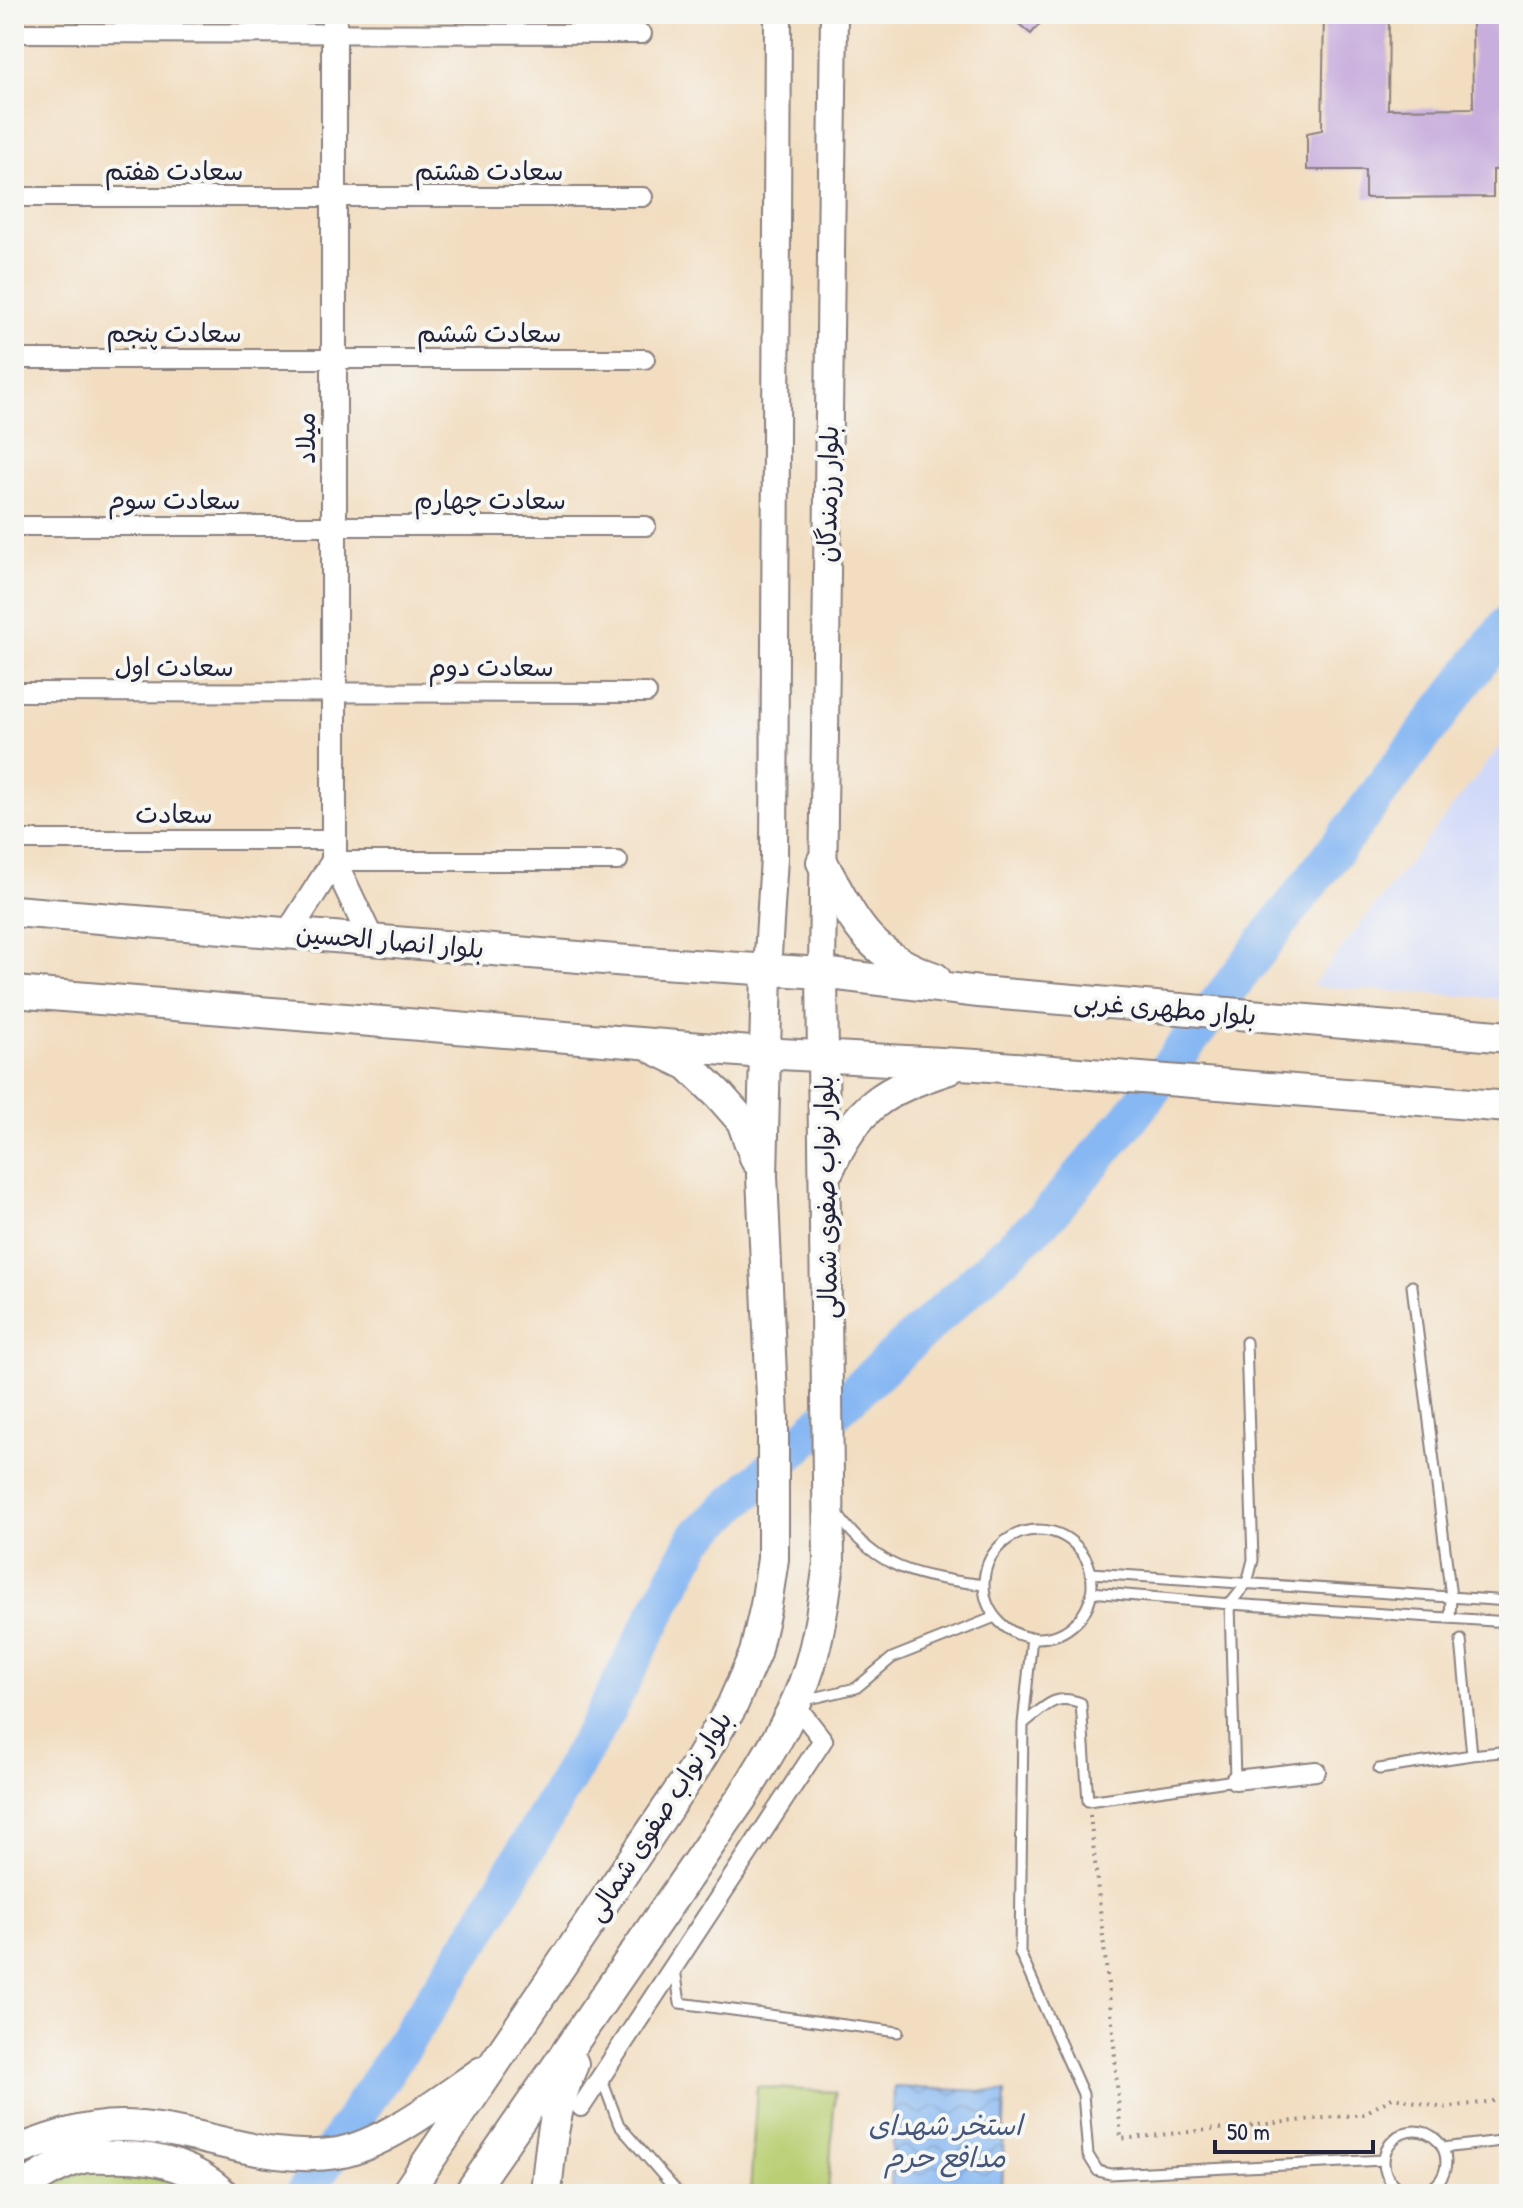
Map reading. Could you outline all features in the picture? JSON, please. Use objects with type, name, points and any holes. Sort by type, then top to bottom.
[{"type":"main road","name":"بلوار رزمندگان","points":[[767,971],[774,858],[778,14]]},
{"type":"main road","name":"بلوار رزمندگان","points":[[822,973],[834,14]]},
{"type":"main road","points":[[822,862],[851,917],[876,948],[916,972],[979,992]]},
{"type":"main road","name":"بلوار انصار الحسین","points":[[14,911],[822,973]]},
{"type":"main road","name":"بلوار نواب صفوی شمالی","points":[[406,2194],[696,1766],[732,1706],[755,1653],[773,1559],[773,1419],[762,1176],[767,971]]},
{"type":"main road","name":"بلوار نواب صفوی شمالی","points":[[469,2194],[743,1796],[782,1731],[809,1670],[822,1615],[829,1563],[822,973]]},
{"type":"main road","name":"بلوار مطهری غربی","points":[[822,973],[979,992],[1509,1037]]},
{"type":"main road","points":[[14,992],[763,1053],[1509,1107]]},
{"type":"main road","points":[[618,1040],[656,1049],[688,1065],[742,1121],[762,1176]]},
{"type":"main road","points":[[824,1178],[841,1141],[858,1116],[888,1092],[961,1065]]},
{"type":"main road","points":[[546,2194],[551,2133],[565,2082],[603,2002]]},
{"type":"main road","points":[[14,2152],[66,2133],[121,2126],[193,2135],[227,2146],[283,2155],[340,2153],[411,2120],[496,2062]]},
{"type":"main road","points":[[17,2194],[29,2182],[82,2158],[133,2156],[183,2167],[214,2186]]},
{"type":"street","points":[[14,33],[334,24],[642,34]]},
{"type":"street","name":"میلاد","points":[[334,24],[334,851]]},
{"type":"street","name":"سعادت هفتم","points":[[14,197],[334,197]]},
{"type":"street","name":"سعادت هشتم","points":[[334,197],[643,197]]},
{"type":"street","name":"سعادت پنجم","points":[[14,359],[334,359]]},
{"type":"street","name":"سعادت ششم","points":[[334,359],[645,359]]},
{"type":"street","name":"سعادت سوم","points":[[14,526],[334,526]]},
{"type":"street","name":"سعادت چهارم","points":[[334,526],[646,526]]},
{"type":"street","name":"سعادت اول","points":[[14,692],[334,693]]},
{"type":"street","name":"سعادت دوم","points":[[334,693],[647,693]]},
{"type":"street","name":"سعادت","points":[[14,840],[618,861]]},
{"type":"street","points":[[289,932],[334,851]]},
{"type":"street","points":[[334,851],[371,939]]},
{"type":"street","points":[[581,2107],[823,1740],[794,1703]]},
{"type":"street","points":[[1235,1780],[1316,1771]]},
{"type":"lane","points":[[1412,1286],[1451,1597],[1450,1618]]},
{"type":"lane","points":[[1023,1724],[1054,1700],[1068,1697],[1081,1703],[1088,1801],[1235,1780],[1230,1604],[1247,1583],[1253,1560],[1246,1342]]},
{"type":"lane","points":[[829,1503],[853,1536],[887,1562],[917,1575],[984,1585]]},
{"type":"lane","points":[[1037,1530],[1056,1533],[1072,1542],[1084,1556],[1091,1573],[1091,1592],[1085,1610],[1074,1624],[1058,1634],[1032,1637],[1007,1628],[995,1617],[987,1602],[984,1585],[986,1568],[993,1553],[1005,1540],[1020,1533],[1037,1530]]},
{"type":"lane","points":[[1091,1573],[1509,1601]]},
{"type":"lane","points":[[1091,1592],[1509,1622]]},
{"type":"lane","points":[[794,1703],[856,1688],[892,1658],[995,1617]]},
{"type":"lane","points":[[1032,1637],[1023,1724],[1020,1953],[1083,2094],[1088,2155],[1098,2171],[1110,2174],[1383,2160]]},
{"type":"lane","points":[[1461,1640],[1472,1755]]},
{"type":"lane","points":[[1379,1769],[1509,1751]]},
{"type":"lane","points":[[674,1966],[680,2003],[898,2032]]},
{"type":"lane","points":[[601,2077],[619,2125],[679,2194]]},
{"type":"lane","points":[[1410,2130],[1430,2134],[1443,2148],[1446,2168],[1442,2177],[1436,2185],[1418,2194],[1397,2188],[1384,2171],[1383,2160],[1391,2140],[1400,2133],[1410,2130]]},
{"type":"lane","points":[[1443,2148],[1509,2140]]},
{"type":"path","points":[[1088,1801],[1113,2031],[1121,2139],[1363,2114],[1394,2097],[1443,2108],[1509,2099]]},
{"type":"shaded area","points":[[1509,735],[1509,999],[1312,986]]},
{"type":"green space","points":[[757,2087],[835,2092],[828,2194],[750,2194]]},
{"type":"green space","points":[[84,2170],[157,2171],[204,2194],[36,2194]]},
{"type":"water","name":"استخر شهدای مدافع حرم","points":[[894,2087],[1005,2092],[1002,2194],[891,2194]]},
{"type":"building","points":[[1007,14],[1048,14],[1031,34]]},
{"type":"building","points":[[1324,14],[1389,14],[1388,109],[1473,108],[1472,15],[1509,15],[1509,169],[1493,170],[1493,197],[1365,198],[1365,170],[1307,170],[1307,133],[1322,130]]},
{"type":"waterway","points":[[304,2194],[476,1935],[601,1721],[696,1538],[1048,1215],[1130,1118],[1509,623]]}]
